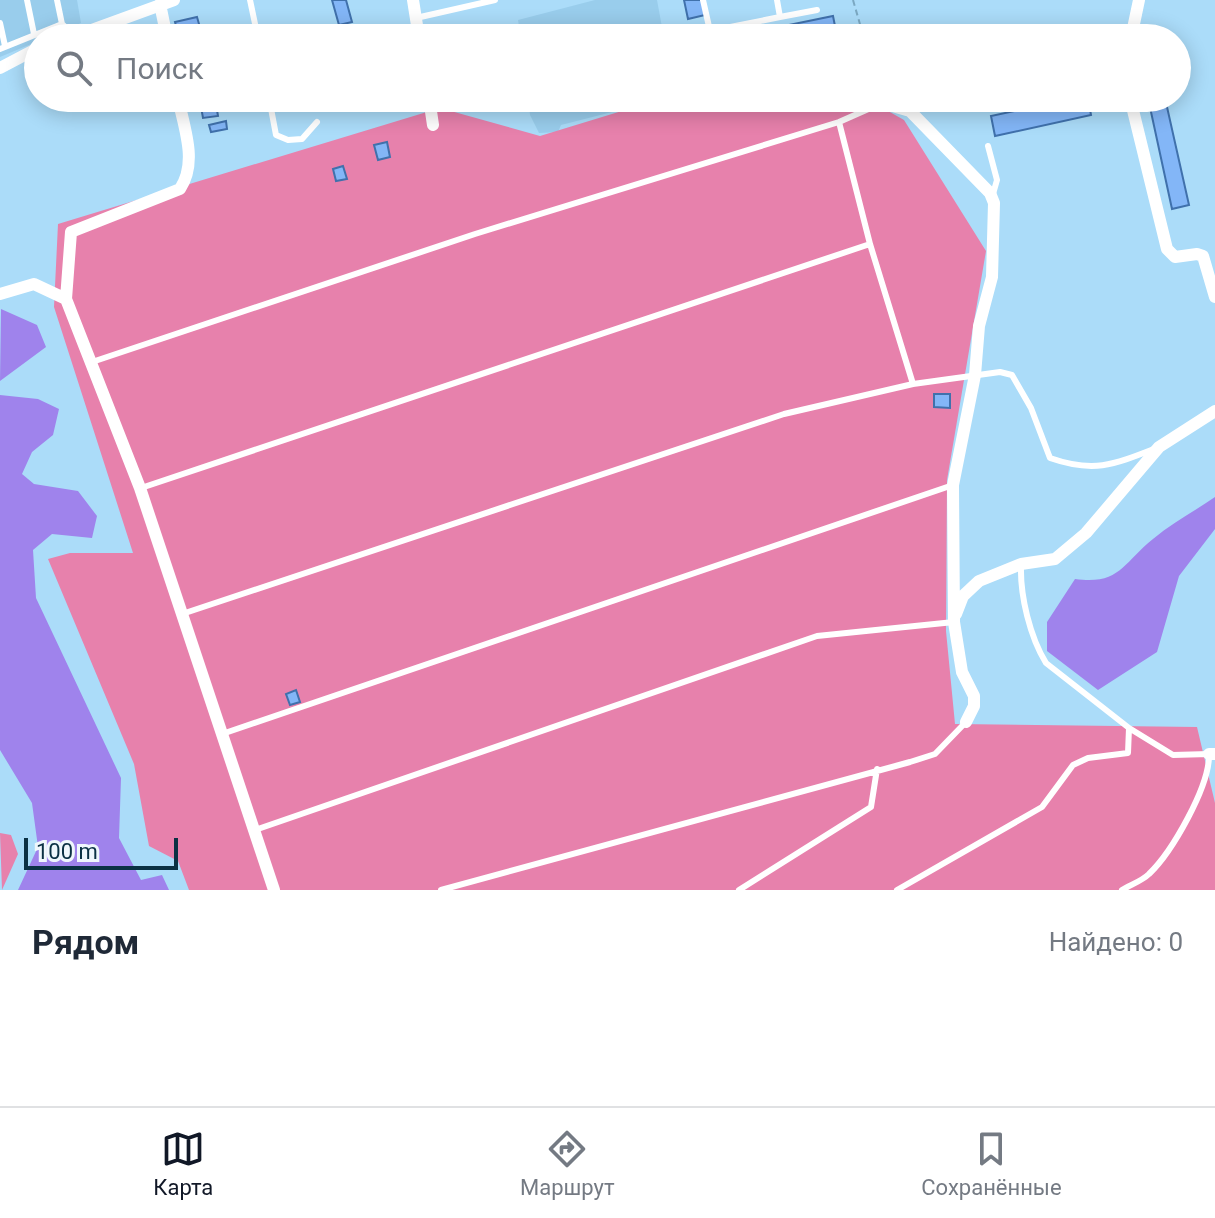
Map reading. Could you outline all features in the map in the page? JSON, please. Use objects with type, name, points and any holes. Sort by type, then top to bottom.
[{"type":"street","points":[[107,24],[174,0]]},
{"type":"street","points":[[413,0],[417,24]]},
{"type":"street","points":[[1134,24],[1139,0]]},
{"type":"street","points":[[160,4],[164,24]]},
{"type":"street","points":[[0,68],[24,55]]},
{"type":"street","points":[[181,112],[190,161],[189,176],[180,189],[71,232],[66,299],[140,488],[274,890]]},
{"type":"street","points":[[431,112],[433,125]]},
{"type":"street","points":[[911,112],[993,197],[994,260],[979,326],[975,375],[953,485],[954,622],[962,672],[974,696],[974,706],[966,722]]},
{"type":"street","points":[[1133,112],[1167,249],[1175,257],[1203,256],[1215,297]]},
{"type":"street","points":[[0,294],[34,284],[66,299]]},
{"type":"street","points":[[954,622],[963,596],[979,581],[1021,564],[1055,559],[1086,533],[1159,447],[1215,411]]},
{"type":"lane","points":[[27,0],[32,24]]},
{"type":"lane","points":[[57,0],[62,24]]},
{"type":"lane","points":[[250,0],[255,24]]},
{"type":"lane","points":[[416,18],[495,0]]},
{"type":"lane","points":[[703,0],[708,24]]},
{"type":"lane","points":[[777,0],[780,17]]},
{"type":"lane","points":[[745,24],[817,10]]},
{"type":"lane","points":[[0,23],[2,47],[24,38]]},
{"type":"lane","points":[[272,112],[276,135],[288,140],[302,139],[317,122]]},
{"type":"lane","points":[[89,363],[475,234],[839,122],[862,112]]},
{"type":"lane","points":[[839,122],[870,244],[913,384]]},
{"type":"lane","points":[[988,146],[997,180],[993,197]]},
{"type":"lane","points":[[140,488],[870,244]]},
{"type":"lane","points":[[182,614],[784,414],[913,384],[1000,372],[1012,375],[1031,408],[1050,458],[1090,468],[1113,465],[1159,447]]},
{"type":"lane","points":[[222,734],[953,485]]},
{"type":"lane","points":[[1021,564],[1025,603],[1038,650],[1046,663],[1129,728],[1173,755],[1212,754],[1191,812],[1148,875],[1122,890]]},
{"type":"lane","points":[[254,830],[817,636],[954,622]]},
{"type":"lane","points":[[441,890],[935,754],[966,722]]},
{"type":"lane","points":[[897,890],[1042,807],[1073,765],[1088,758],[1128,753],[1129,728]]},
{"type":"lane","points":[[739,890],[871,807],[877,769]]},
{"type":"path","points":[[853,0],[860,24]]},
{"type":"shaded area","points":[[0,0],[77,0],[81,23],[24,24],[24,47],[0,57]]},
{"type":"shaded area","points":[[595,0],[657,0],[661,24],[519,24],[518,20]]},
{"type":"shaded area","points":[[427,112],[454,112],[540,136],[618,112],[890,112],[904,120],[986,251],[947,480],[946,631],[955,724],[1197,727],[1215,803],[1215,890],[189,890],[178,861],[149,846],[134,764],[48,559],[70,553],[133,553],[54,307],[58,224]]},
{"type":"shaded area","points":[[530,112],[612,112],[561,125],[558,132],[539,133]]},
{"type":"shaded area","points":[[1,309],[37,325],[46,347],[0,381]]},
{"type":"shaded area","points":[[0,395],[38,399],[59,409],[53,435],[32,452],[22,474],[34,484],[78,491],[97,516],[92,538],[52,534],[33,550],[36,598],[121,778],[119,838],[141,880],[162,875],[169,890],[18,890],[38,847],[32,803],[0,750]]},
{"type":"shaded area","points":[[1215,497],[1215,529],[1179,576],[1157,652],[1098,690],[1047,651],[1047,622],[1075,579],[1111,576],[1160,533]]},
{"type":"shaded area","points":[[0,833],[11,835],[18,854],[2,890]]},
{"type":"building","points":[[332,0],[346,0],[352,22],[339,24]]},
{"type":"building","points":[[684,0],[702,0],[705,15],[688,19]]},
{"type":"building","points":[[833,16],[835,24],[794,24]]},
{"type":"building","points":[[197,17],[199,24],[176,24]]},
{"type":"building","points":[[202,112],[217,112],[218,116],[203,118]]},
{"type":"building","points":[[1010,112],[1090,112],[1091,115],[995,136],[991,116]]},
{"type":"building","points":[[1151,112],[1168,112],[1189,205],[1172,209]]},
{"type":"building","points":[[226,121],[227,129],[211,132],[209,125]]},
{"type":"building","points":[[387,142],[390,157],[378,160],[374,145]]},
{"type":"building","points":[[343,166],[347,179],[336,181],[333,169]]},
{"type":"building","points":[[934,394],[950,394],[950,408],[934,407]]},
{"type":"building","points":[[296,690],[300,702],[290,705],[286,694]]}]
